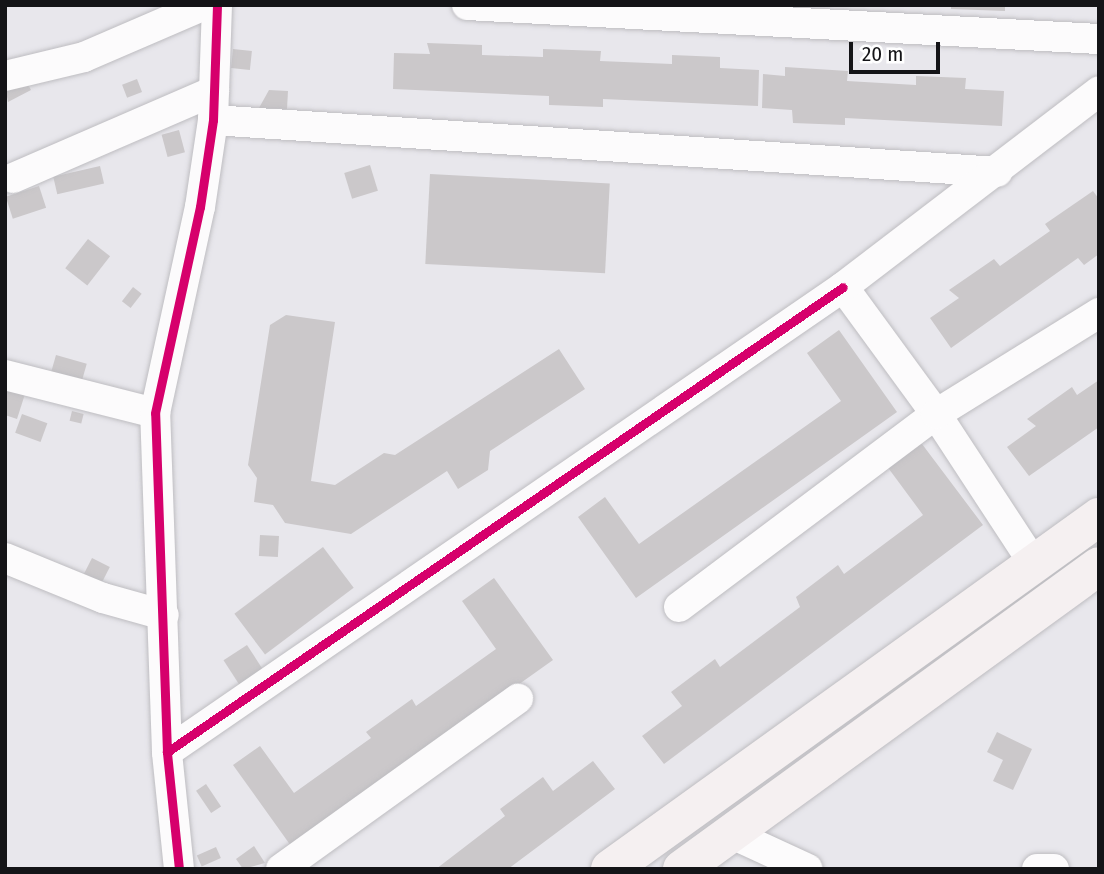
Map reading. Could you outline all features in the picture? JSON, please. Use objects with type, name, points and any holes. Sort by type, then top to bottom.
[{"type":"main road","points":[[610,869],[1099,517]]},
{"type":"main road","points":[[682,869],[749,824],[1099,566]]},
{"type":"main road","points":[[723,788],[713,816],[749,824]]},
{"type":"street","points":[[5,76],[84,57],[205,5]]},
{"type":"street","points":[[179,869],[167,752],[155,413],[187,279],[214,106],[217,5]]},
{"type":"street","points":[[467,5],[1099,39]]},
{"type":"street","points":[[167,752],[843,287],[997,172],[1099,91]]},
{"type":"street","points":[[13,178],[214,106],[997,172]]},
{"type":"street","points":[[843,287],[936,414],[1034,564]]},
{"type":"street","points":[[680,607],[936,414],[1099,313]]},
{"type":"street","points":[[5,376],[155,413]]},
{"type":"street","points":[[5,558],[103,598],[163,615]]},
{"type":"street","points":[[281,869],[518,699]]},
{"type":"street","points":[[749,824],[808,869]]},
{"type":"street","points":[[1037,869],[1055,869]]},
{"type":"building","points":[[951,5],[1005,5],[1005,11],[951,9]]},
{"type":"building","points":[[427,43],[482,45],[482,55],[543,57],[543,49],[601,51],[600,61],[672,64],[672,55],[720,57],[720,68],[759,70],[758,106],[603,99],[603,107],[549,105],[549,96],[393,89],[394,53],[430,54]]},
{"type":"building","points":[[233,49],[252,51],[250,70],[231,68]]},
{"type":"building","points":[[785,67],[848,71],[847,81],[916,85],[916,76],[966,78],[965,89],[1004,91],[1002,126],[845,118],[845,125],[793,123],[792,110],[762,108],[763,74],[785,76]]},
{"type":"building","points":[[24,77],[31,90],[8,102],[5,86]]},
{"type":"building","points":[[137,79],[142,92],[127,98],[122,85]]},
{"type":"building","points":[[269,90],[288,91],[287,109],[259,108]]},
{"type":"building","points":[[179,130],[185,152],[168,157],[162,135]]},
{"type":"building","points":[[370,165],[378,191],[352,199],[344,173]]},
{"type":"building","points":[[100,166],[104,184],[57,194],[53,177]]},
{"type":"building","points":[[430,174],[610,183],[605,273],[425,264]]},
{"type":"building","points":[[39,186],[46,208],[13,219],[6,197]]},
{"type":"building","points":[[1093,191],[1099,199],[1099,254],[1084,265],[1078,258],[951,348],[930,318],[959,298],[949,290],[994,259],[1000,266],[1050,231],[1045,224]]},
{"type":"building","points":[[88,239],[110,256],[87,285],[65,268]]},
{"type":"building","points":[[133,287],[142,294],[131,308],[122,301]]},
{"type":"building","points":[[286,315],[335,322],[311,481],[335,485],[384,453],[395,455],[559,349],[585,389],[490,451],[488,470],[458,489],[447,471],[351,534],[285,523],[273,505],[254,502],[257,478],[248,465],[270,325]]},
{"type":"building","points":[[839,330],[897,412],[636,598],[578,517],[605,497],[639,544],[841,401],[807,353]]},
{"type":"building","points":[[56,355],[87,364],[81,385],[50,376]]},
{"type":"building","points":[[1099,380],[1099,427],[1029,476],[1007,447],[1036,426],[1027,419],[1072,387],[1077,395]]},
{"type":"building","points":[[5,388],[25,394],[17,419],[5,415]]},
{"type":"building","points":[[72,411],[84,414],[81,424],[70,421]]},
{"type":"building","points":[[22,414],[47,423],[41,442],[15,433]]},
{"type":"building","points":[[919,440],[983,525],[664,764],[642,736],[682,706],[671,692],[715,659],[720,667],[800,607],[796,597],[838,565],[844,574],[923,515],[886,465]]},
{"type":"building","points":[[260,535],[279,536],[278,557],[259,556]]},
{"type":"building","points":[[323,547],[354,588],[265,655],[234,614]]},
{"type":"building","points":[[92,558],[110,567],[102,583],[84,574]]},
{"type":"building","points":[[494,578],[553,660],[291,846],[233,765],[260,746],[294,793],[371,738],[366,732],[412,699],[416,706],[496,649],[462,601]]},
{"type":"building","points":[[247,645],[263,670],[240,685],[224,660]]},
{"type":"building","points":[[997,732],[1032,749],[1013,790],[993,781],[1003,760],[987,752]]},
{"type":"building","points":[[593,761],[615,789],[508,869],[436,869],[505,816],[500,809],[543,777],[553,791]]},
{"type":"building","points":[[206,784],[221,806],[211,813],[196,791]]},
{"type":"building","points":[[254,846],[265,863],[243,869],[236,859]]},
{"type":"building","points":[[216,847],[221,858],[202,867],[197,856]]},
{"type":"cycle path","points":[[179,869],[167,752],[155,413],[200,207],[213,120],[217,5]]},
{"type":"cycle path","points":[[167,752],[843,287]]}]
